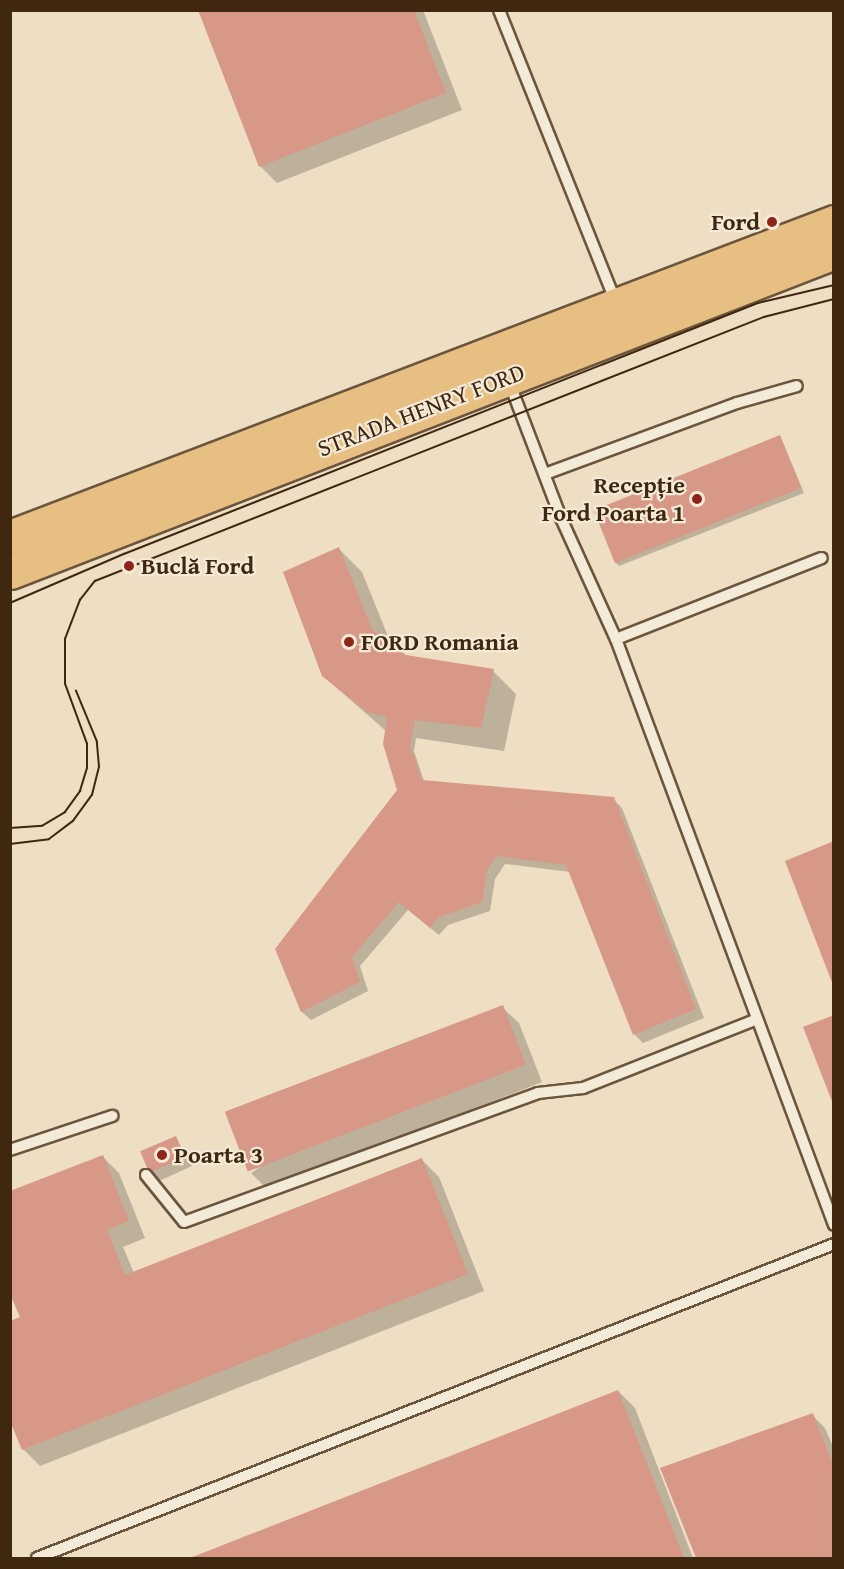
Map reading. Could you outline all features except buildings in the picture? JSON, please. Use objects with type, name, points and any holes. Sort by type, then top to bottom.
[{"type":"main road","name":"STRADA HENRY FORD","points":[[10,537],[834,222]]},
{"type":"main road","name":"STRADA HENRY FORD","points":[[10,572],[507,376],[834,252]]},
{"type":"lane","points":[[499,10],[617,305]]},
{"type":"lane","points":[[507,376],[545,474],[616,639],[834,1225]]},
{"type":"lane","points":[[545,474],[736,403],[797,386]]},
{"type":"lane","points":[[616,639],[822,558]]},
{"type":"lane","points":[[146,1174],[184,1221],[538,1093],[584,1088],[757,1019]]},
{"type":"lane","points":[[10,1150],[112,1116]]},
{"type":"lane","points":[[37,1558],[834,1244]]},
{"type":"tram line","points":[[10,603],[124,554],[758,303],[834,285]]},
{"type":"tram line","points":[[10,828],[42,826],[65,812],[80,791],[87,768],[87,744],[65,684],[65,639],[80,600],[95,581],[764,317],[834,299]]},
{"type":"tram line","points":[[10,844],[49,839],[73,821],[92,795],[99,767],[97,742],[76,691]]},
{"type":"place","name":"Ford","points":[[772,222]]},
{"type":"place","name":"Recepție Ford Poarta 1","points":[[697,499]]},
{"type":"place","name":"Buclă Ford","points":[[129,566]]},
{"type":"place","name":"FORD Romania","points":[[349,642]]},
{"type":"place","name":"Poarta 3","points":[[162,1155]]}]
